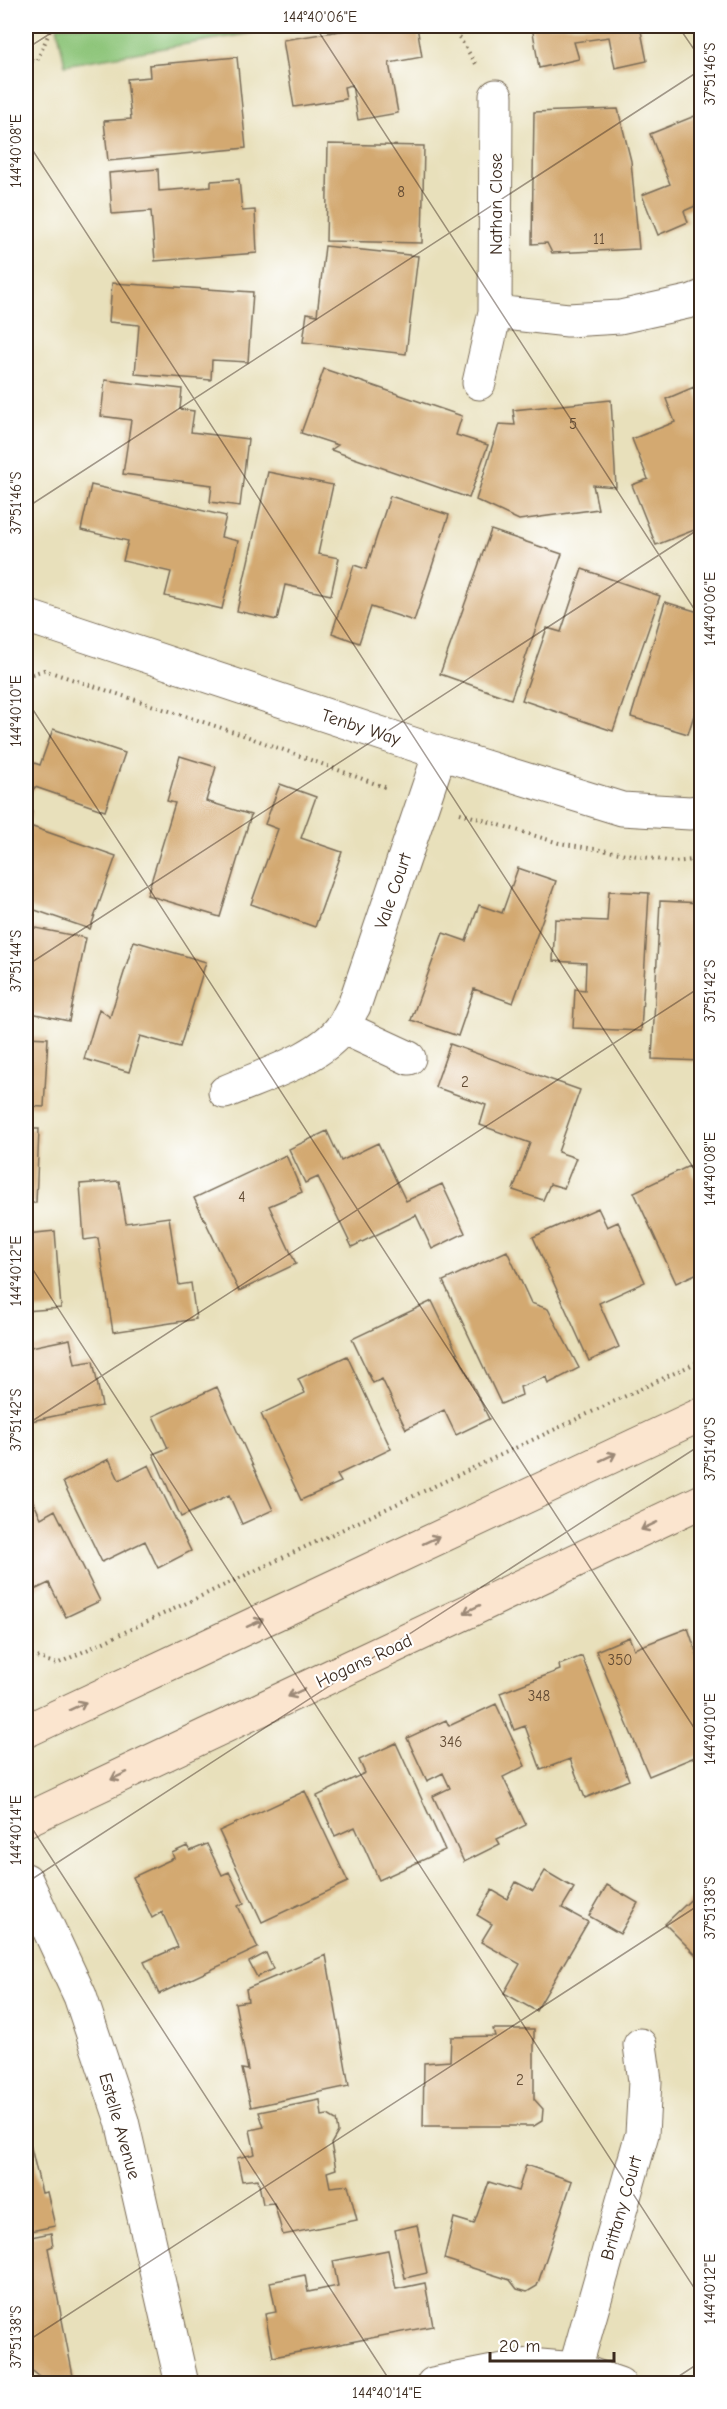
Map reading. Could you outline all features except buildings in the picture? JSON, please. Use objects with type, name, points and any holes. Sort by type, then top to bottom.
[{"type":"street","name":"Nathan Close","points":[[479,383],[495,312],[496,96]]},
{"type":"street","points":[[495,312],[568,320],[620,317],[692,302],[702,297]]},
{"type":"street","name":"Tenby Way","points":[[26,616],[440,753],[622,809],[690,813],[702,811]]},
{"type":"street","name":"Vale Court","points":[[225,1092],[299,1060],[325,1044],[342,1028],[354,1006],[440,753]]},
{"type":"street","points":[[342,1028],[409,1058]]},
{"type":"street","points":[[26,1731],[702,1414]]},
{"type":"street","name":"Hogans Road","points":[[26,1820],[702,1502]]},
{"type":"street","name":"Estelle Avenue","points":[[26,1880],[80,1996],[122,2121],[182,2384]]},
{"type":"street","name":"Brittany Court","points":[[575,2369],[642,2134],[645,2081],[640,2045]]},
{"type":"street","points":[[433,2384],[529,2365],[575,2369],[619,2384]]},
{"type":"path","points":[[26,61],[37,61],[52,26]]},
{"type":"path","points":[[455,26],[457,34],[496,96]]},
{"type":"path","points":[[26,676],[44,670],[243,735],[423,802],[559,843],[674,862],[702,859]]},
{"type":"path","points":[[26,1653],[57,1664],[702,1360]]},
{"type":"green space","points":[[57,26],[292,26],[65,65]]}]
